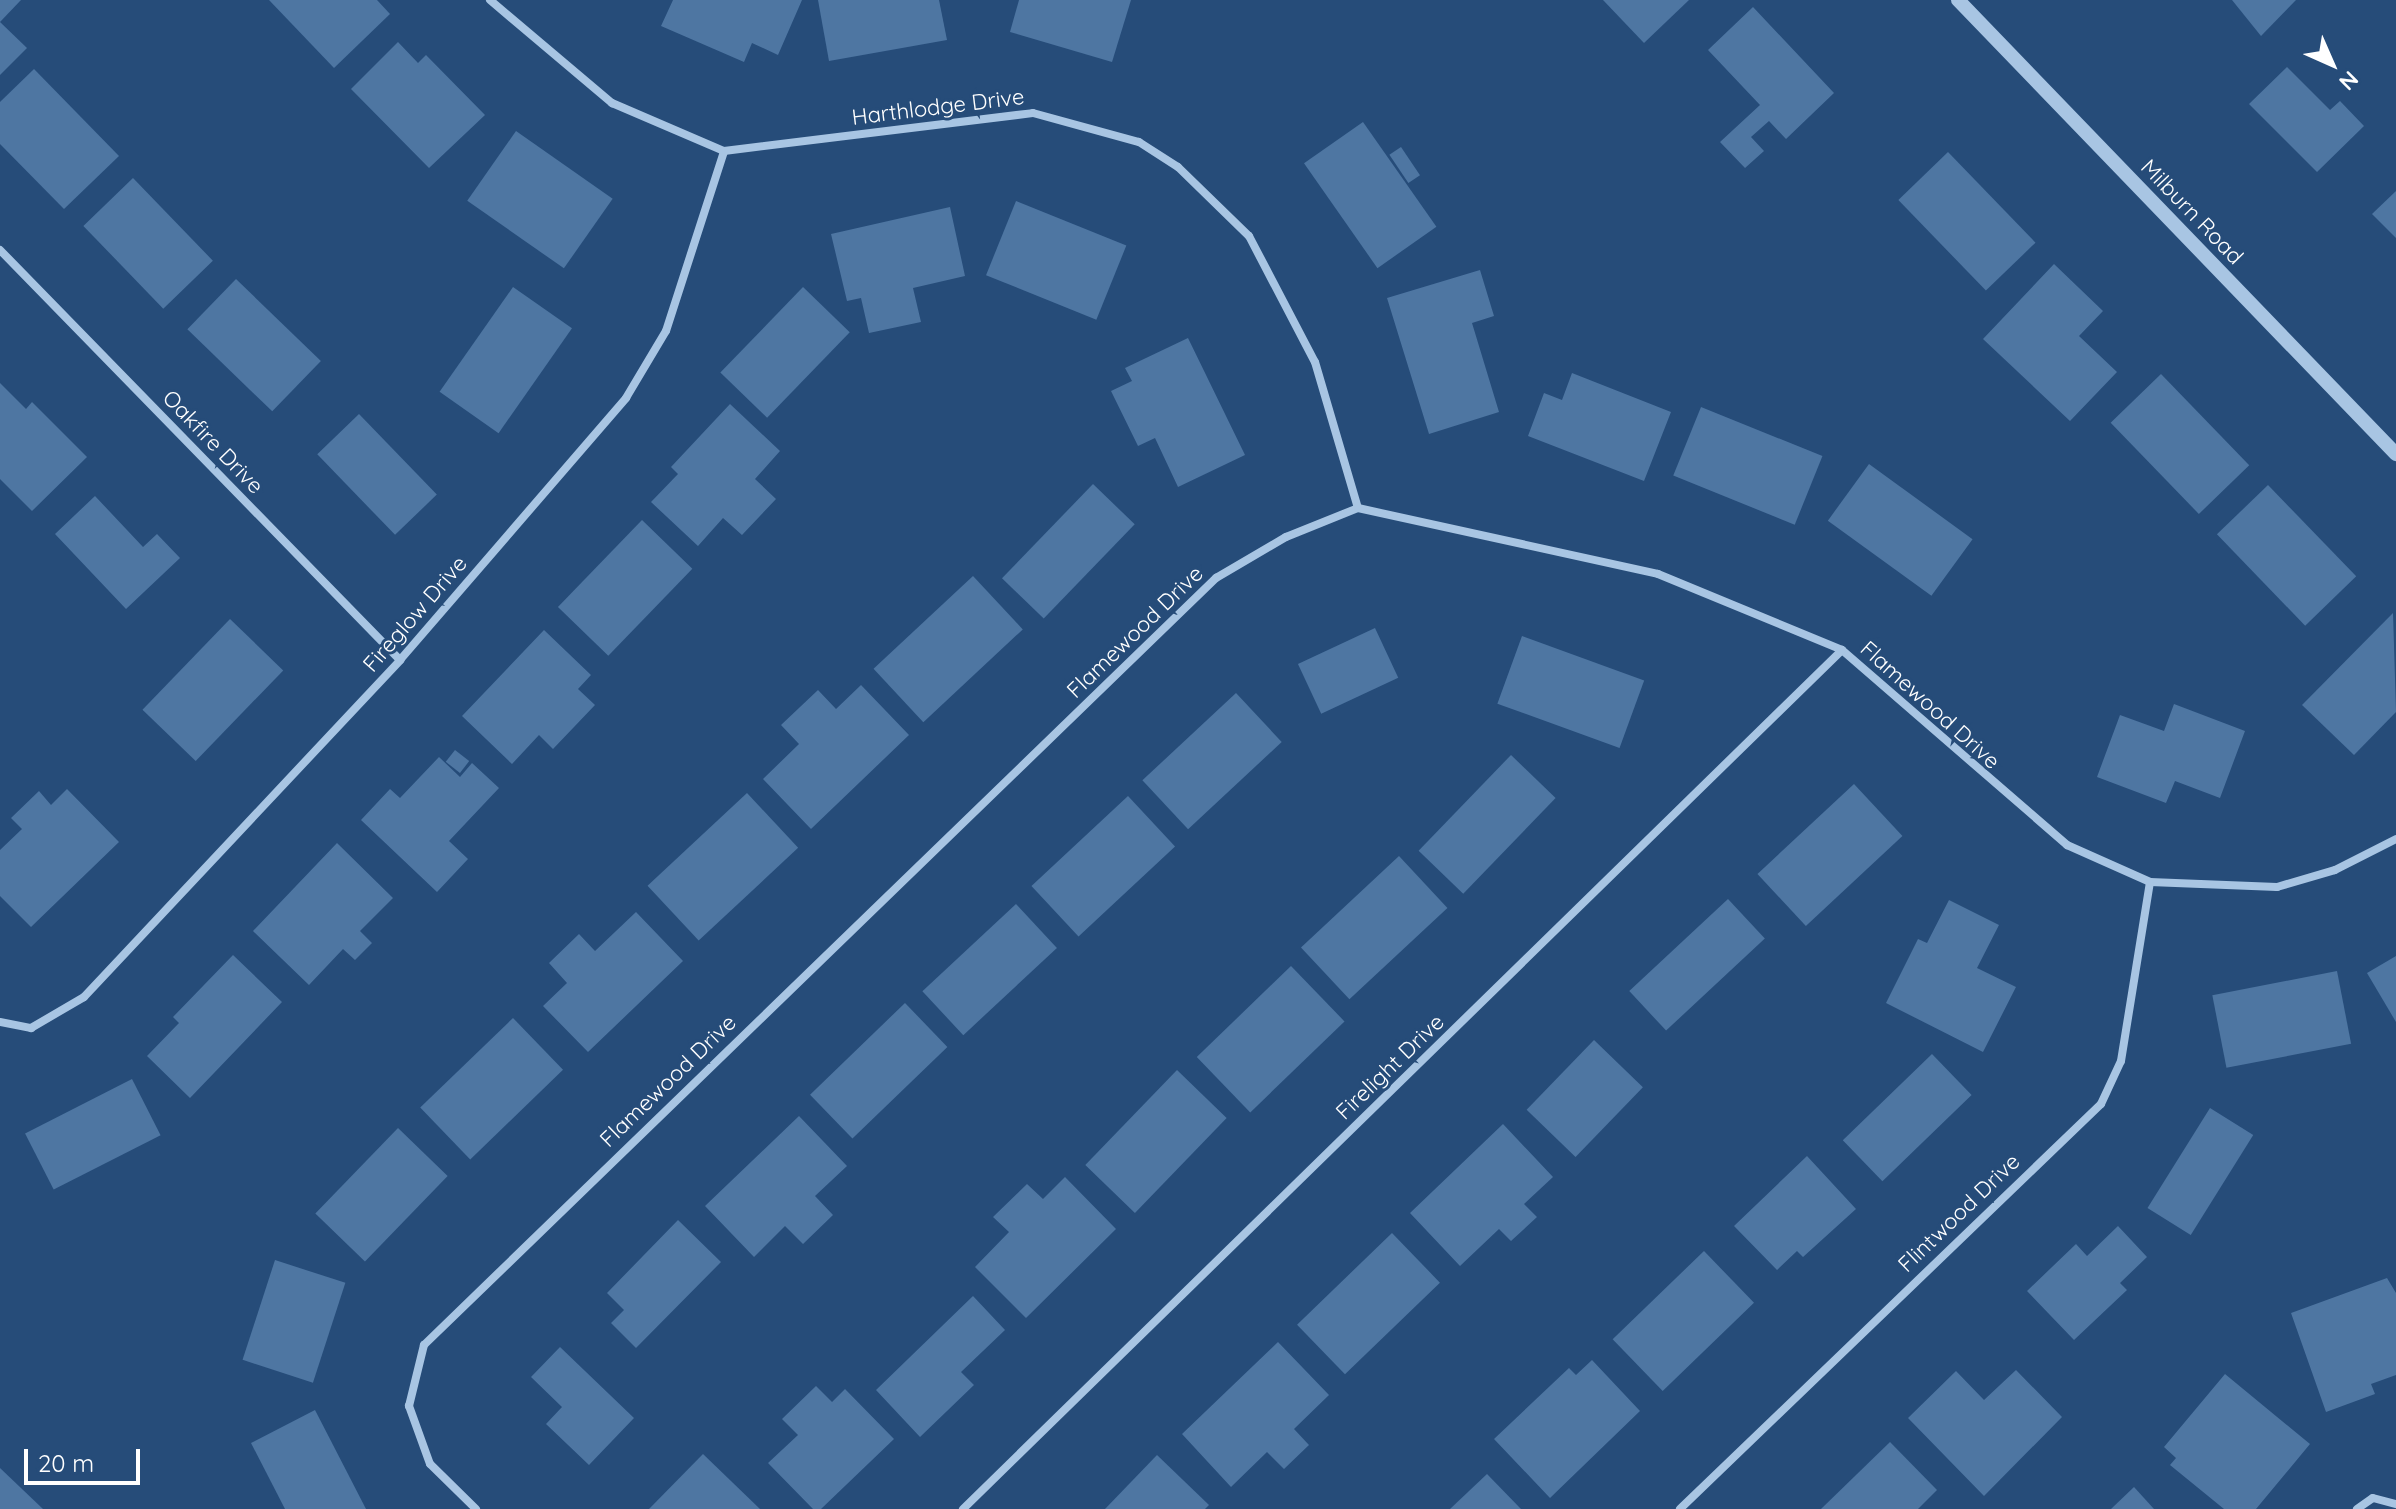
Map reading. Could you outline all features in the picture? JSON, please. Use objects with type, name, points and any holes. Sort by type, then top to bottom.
[{"type":"street","points":[[490,0],[612,103],[724,151]]},
{"type":"street","name":"Milburn Road","points":[[1958,0],[2396,454]]},
{"type":"street","name":"Harthlodge Drive","points":[[724,151],[1033,113],[1139,142],[1178,167],[1249,236],[1315,362],[1358,508]]},
{"type":"street","name":"Fireglow Drive","points":[[0,1022],[31,1028],[84,997],[400,660],[626,398],[666,331],[724,151]]},
{"type":"street","name":"Oakfire Drive","points":[[0,250],[400,660]]},
{"type":"street","name":"Flamewood Drive","points":[[476,1509],[430,1464],[409,1406],[415,1364],[454,1312],[1216,578],[1286,537],[1358,508],[1658,574],[1842,650],[2067,845],[2150,882],[2277,887],[2335,870],[2396,839]]},
{"type":"street","name":"Firelight Drive","points":[[963,1509],[1842,650]]},
{"type":"street","name":"Flintwood Drive","points":[[1680,1509],[2101,1104],[2121,1061],[2150,882]]},
{"type":"street","points":[[2357,1509],[2373,1498],[2396,1504]]},
{"type":"building","points":[[0,0],[21,0],[0,22]]},
{"type":"building","points":[[269,0],[377,0],[390,14],[334,68]]},
{"type":"building","points":[[673,0],[802,0],[778,55],[752,43],[744,62],[661,26]]},
{"type":"building","points":[[818,0],[939,0],[947,40],[829,61]]},
{"type":"building","points":[[1019,0],[1131,0],[1112,62],[1010,32]]},
{"type":"building","points":[[1603,0],[1689,0],[1644,43]]},
{"type":"building","points":[[2232,0],[2296,0],[2261,36]]},
{"type":"building","points":[[1753,7],[1834,93],[1786,139],[1769,121],[1751,137],[1764,151],[1745,168],[1720,142],[1760,105],[1708,50]]},
{"type":"building","points":[[0,22],[27,48],[0,75]]},
{"type":"building","points":[[398,42],[418,63],[426,55],[485,115],[429,168],[351,89]]},
{"type":"building","points":[[2287,67],[2330,110],[2340,101],[2364,126],[2317,172],[2249,104]]},
{"type":"building","points":[[34,69],[119,156],[64,209],[0,144],[0,102]]},
{"type":"building","points":[[1363,122],[1436,227],[1377,268],[1304,163]]},
{"type":"building","points":[[516,131],[613,199],[564,268],[467,201]]},
{"type":"building","points":[[1401,147],[1420,175],[1408,183],[1389,155]]},
{"type":"building","points":[[1948,152],[2036,243],[1986,291],[1898,200]]},
{"type":"building","points":[[133,178],[213,261],[163,309],[83,226]]},
{"type":"building","points":[[2396,191],[2396,238],[2372,214]]},
{"type":"building","points":[[1016,201],[1126,246],[1096,320],[986,275]]},
{"type":"building","points":[[950,207],[965,276],[913,288],[921,322],[869,333],[861,298],[847,301],[831,234]]},
{"type":"building","points":[[2054,264],[2103,311],[2079,336],[2117,372],[2070,421],[1983,339]]},
{"type":"building","points":[[1480,270],[1494,316],[1472,323],[1499,412],[1429,434],[1387,298]]},
{"type":"building","points":[[236,279],[321,361],[272,411],[187,329]]},
{"type":"building","points":[[513,287],[572,328],[499,433],[440,392]]},
{"type":"building","points":[[803,287],[850,332],[767,418],[720,373]]},
{"type":"building","points":[[1188,338],[1245,455],[1178,487],[1155,438],[1138,446],[1111,391],[1132,381],[1125,368]]},
{"type":"building","points":[[1572,373],[1671,412],[1644,481],[1528,436],[1544,393],[1562,400]]},
{"type":"building","points":[[2161,374],[2249,465],[2199,514],[2111,423]]},
{"type":"building","points":[[0,383],[26,409],[32,402],[87,457],[32,511],[0,479]]},
{"type":"building","points":[[730,404],[780,451],[755,479],[776,499],[742,535],[723,518],[698,546],[651,502],[678,474],[671,467]]},
{"type":"building","points":[[1701,407],[1822,456],[1795,525],[1673,476]]},
{"type":"building","points":[[359,414],[437,495],[395,535],[317,454]]},
{"type":"building","points":[[1869,464],[1973,539],[1931,596],[1828,521]]},
{"type":"building","points":[[1093,484],[1135,524],[1044,619],[1002,578]]},
{"type":"building","points":[[2268,485],[2356,576],[2305,626],[2217,534]]},
{"type":"building","points":[[95,496],[143,547],[157,534],[180,558],[126,609],[55,534]]},
{"type":"building","points":[[642,520],[692,569],[608,656],[558,607]]},
{"type":"building","points":[[973,576],[1023,629],[923,722],[874,669]]},
{"type":"building","points":[[2393,613],[2396,712],[2354,755],[2302,705]]},
{"type":"building","points":[[230,619],[283,670],[196,761],[142,710]]},
{"type":"building","points":[[1375,628],[1398,678],[1321,714],[1298,664]]},
{"type":"building","points":[[544,630],[591,675],[578,689],[595,705],[553,749],[539,735],[512,764],[462,716]]},
{"type":"building","points":[[1522,636],[1644,680],[1620,748],[1497,704]]},
{"type":"building","points":[[861,685],[909,735],[811,829],[763,779],[799,744],[781,725],[818,690],[836,709]]},
{"type":"building","points":[[1236,693],[1282,742],[1188,829],[1142,780]]},
{"type":"building","points":[[2174,704],[2245,731],[2220,798],[2175,781],[2166,803],[2097,777],[2120,715],[2164,731]]},
{"type":"building","points":[[455,750],[469,761],[460,773],[446,762]]},
{"type":"building","points":[[1511,755],[1556,798],[1463,894],[1419,851]]},
{"type":"building","points":[[439,757],[460,777],[472,763],[499,788],[449,841],[468,859],[437,892],[361,820],[390,789],[400,798]]},
{"type":"building","points":[[1854,784],[1902,836],[1806,926],[1757,874]]},
{"type":"building","points":[[67,789],[119,842],[31,927],[0,896],[0,850],[22,829],[11,818],[39,791],[51,805]]},
{"type":"building","points":[[747,793],[798,848],[699,941],[648,886]]},
{"type":"building","points":[[1128,796],[1175,846],[1079,936],[1031,886]]},
{"type":"building","points":[[337,843],[393,898],[360,931],[372,943],[355,960],[343,949],[309,985],[253,931]]},
{"type":"building","points":[[1399,856],[1447,908],[1349,999],[1301,947]]},
{"type":"building","points":[[1728,899],[1765,938],[1666,1031],[1629,991]]},
{"type":"building","points":[[1949,900],[1999,925],[1977,968],[2016,987],[1983,1052],[1886,1003],[1918,939],[1927,943]]},
{"type":"building","points":[[1016,904],[1057,948],[963,1035],[922,991]]},
{"type":"building","points":[[636,912],[683,961],[588,1052],[543,1006],[567,983],[549,963],[579,934],[595,951]]},
{"type":"building","points":[[233,955],[282,1002],[190,1098],[147,1056],[179,1023],[173,1017]]},
{"type":"building","points":[[2396,956],[2396,1022],[2367,973]]},
{"type":"building","points":[[1291,966],[1344,1021],[1250,1112],[1197,1057]]},
{"type":"building","points":[[2337,971],[2351,1044],[2226,1068],[2212,995]]},
{"type":"building","points":[[905,1003],[947,1047],[852,1139],[810,1095]]},
{"type":"building","points":[[513,1018],[563,1070],[470,1159],[420,1108]]},
{"type":"building","points":[[1594,1040],[1643,1087],[1576,1157],[1527,1110]]},
{"type":"building","points":[[1932,1054],[1972,1095],[1882,1181],[1843,1140]]},
{"type":"building","points":[[1177,1070],[1227,1118],[1135,1213],[1085,1165]]},
{"type":"building","points":[[132,1079],[161,1135],[54,1190],[25,1133]]},
{"type":"building","points":[[2210,1108],[2253,1135],[2191,1235],[2147,1208]]},
{"type":"building","points":[[799,1116],[847,1166],[815,1196],[833,1215],[803,1244],[785,1226],[754,1257],[705,1206]]},
{"type":"building","points":[[1503,1124],[1553,1177],[1524,1204],[1537,1217],[1511,1241],[1499,1229],[1460,1266],[1410,1213]]},
{"type":"building","points":[[398,1128],[448,1176],[365,1262],[315,1214]]},
{"type":"building","points":[[1807,1156],[1856,1209],[1803,1257],[1797,1251],[1777,1270],[1734,1226]]},
{"type":"building","points":[[1065,1177],[1116,1229],[1026,1318],[975,1267],[1009,1232],[993,1217],[1027,1184],[1043,1199]]},
{"type":"building","points":[[678,1220],[721,1262],[636,1348],[611,1323],[624,1310],[607,1293]]},
{"type":"building","points":[[2118,1226],[2147,1257],[2120,1283],[2127,1290],[2074,1340],[2027,1291],[2076,1244],[2087,1256]]},
{"type":"building","points":[[1392,1233],[1440,1283],[1345,1374],[1297,1325]]},
{"type":"building","points":[[1704,1251],[1754,1303],[1663,1391],[1613,1339]]},
{"type":"building","points":[[275,1260],[345,1283],[313,1383],[243,1360]]},
{"type":"building","points":[[2387,1278],[2396,1293],[2396,1375],[2371,1384],[2375,1394],[2326,1412],[2291,1313]]},
{"type":"building","points":[[973,1296],[1005,1330],[961,1372],[974,1385],[920,1437],[876,1390]]},
{"type":"building","points":[[1278,1342],[1329,1395],[1294,1429],[1309,1445],[1284,1469],[1267,1452],[1231,1487],[1182,1434]]},
{"type":"building","points":[[560,1347],[634,1418],[589,1465],[546,1424],[562,1407],[531,1377]]},
{"type":"building","points":[[1592,1360],[1640,1411],[1550,1498],[1494,1439],[1569,1368],[1576,1375]]},
{"type":"building","points":[[2016,1370],[2062,1417],[1984,1496],[1908,1418],[1956,1371],[1984,1400]]},
{"type":"building","points":[[2225,1374],[2310,1444],[2256,1509],[2224,1509],[2170,1465],[2176,1458],[2164,1447]]},
{"type":"building","points":[[816,1386],[832,1402],[845,1389],[894,1439],[821,1509],[813,1509],[768,1463],[798,1435],[782,1419]]},
{"type":"building","points":[[315,1410],[366,1509],[285,1509],[251,1443]]},
{"type":"building","points":[[1890,1442],[1937,1490],[1918,1509],[1821,1509]]},
{"type":"building","points":[[703,1454],[760,1509],[649,1509]]},
{"type":"building","points":[[1157,1455],[1209,1505],[1205,1509],[1105,1509]]},
{"type":"building","points":[[0,1468],[43,1509],[0,1509]]},
{"type":"building","points":[[1487,1474],[1521,1509],[1450,1509]]},
{"type":"building","points":[[2134,1487],[2154,1509],[2111,1509]]}]
